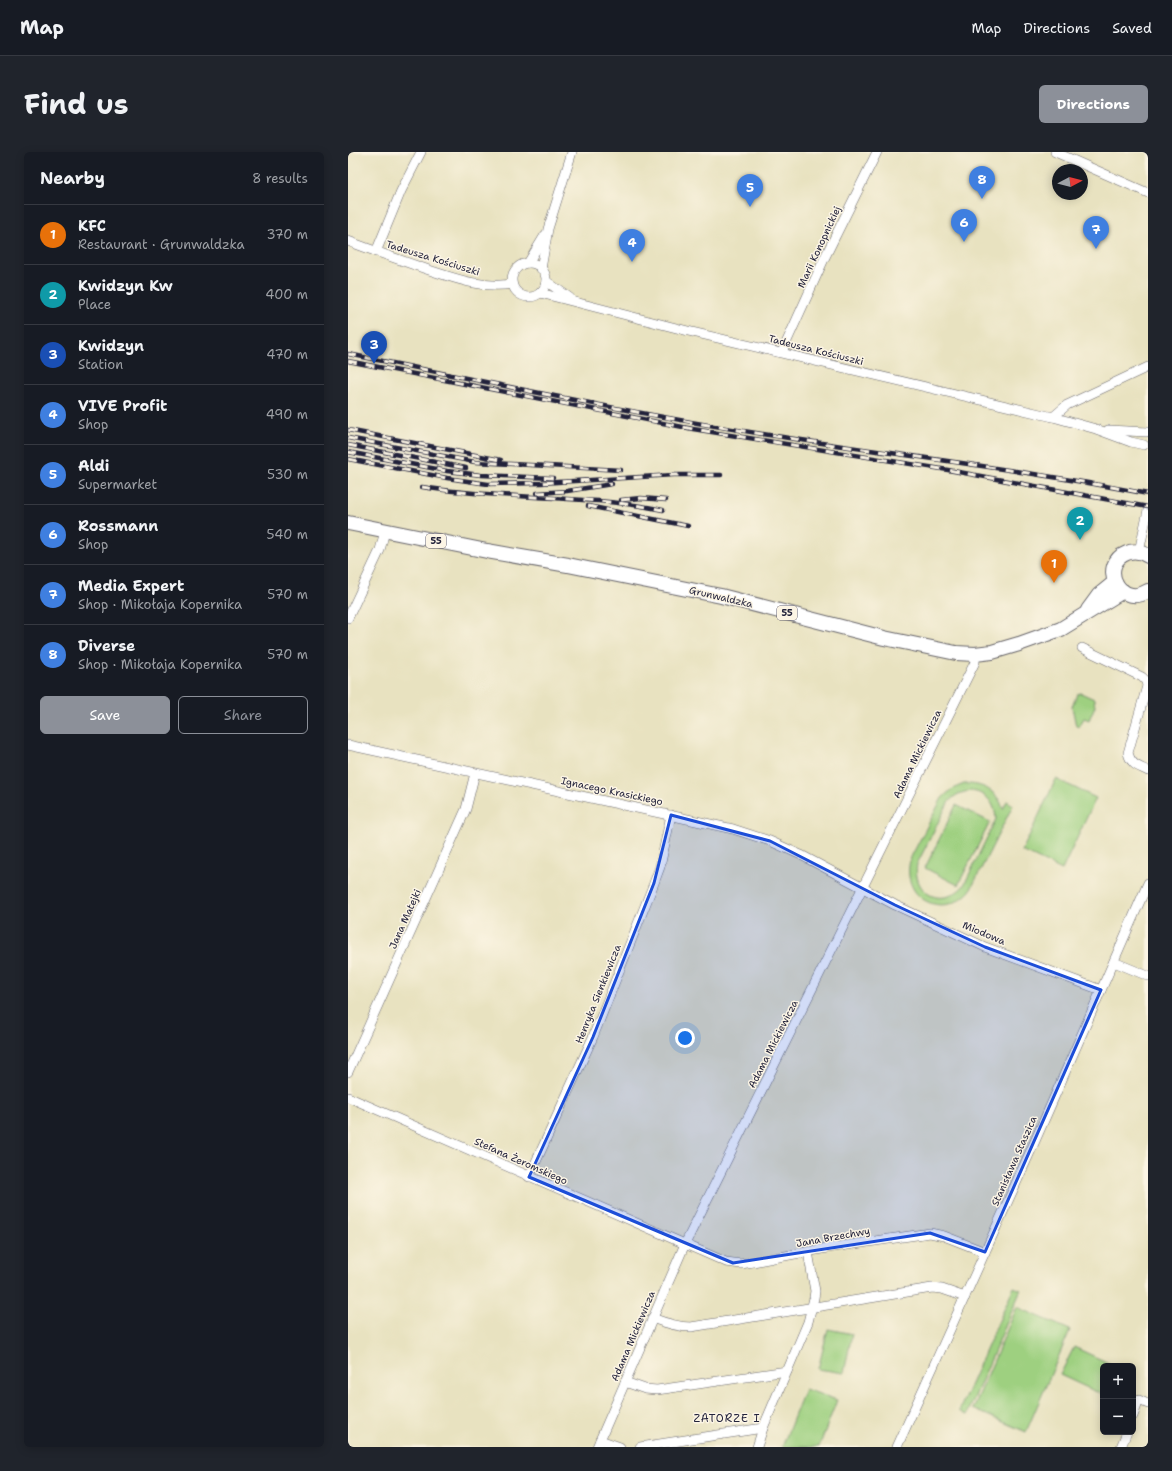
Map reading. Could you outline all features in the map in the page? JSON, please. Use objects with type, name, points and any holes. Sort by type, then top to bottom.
[{"type":"main road","name":"Grunwaldzka","points":[[348,523],[721,596],[940,651],[975,654],[1007,648],[1061,629],[1085,613],[1105,603],[1119,587]]},
{"type":"main road","points":[[1144,554],[1126,553],[1114,566],[1113,572],[1119,587],[1129,595],[1143,594],[1148,591]]},
{"type":"street","points":[[376,252],[401,191],[421,152]]},
{"type":"street","points":[[541,269],[548,229],[572,152]]},
{"type":"street","name":"Marii Konopnickiej","points":[[782,352],[825,257],[878,152]]},
{"type":"street","points":[[1055,152],[1148,194]]},
{"type":"street","points":[[528,263],[548,229]]},
{"type":"street","name":"Tadeusza Kościuszki","points":[[348,241],[451,277],[481,285],[495,286],[512,284]]},
{"type":"street","points":[[528,263],[541,269],[546,281],[540,293],[527,297],[520,295],[515,290],[512,284],[512,277],[515,270],[521,265],[528,263]]},
{"type":"street","name":"Tadeusza Kościuszki","points":[[546,281],[574,301]]},
{"type":"street","name":"Tadeusza Kościuszki","points":[[540,293],[688,331],[1053,417],[1096,429],[1146,449]]},
{"type":"street","points":[[1053,417],[1067,405],[1148,367]]},
{"type":"street","name":"Tadeusza Kościuszki","points":[[1096,429],[1147,432]]},
{"type":"street","points":[[1146,449],[1144,439],[1147,432]]},
{"type":"street","points":[[1144,554],[1144,530],[1148,510]]},
{"type":"street","points":[[348,618],[380,550],[385,531]]},
{"type":"street","points":[[1082,648],[1142,677],[1146,681],[1147,686],[1128,753],[1130,760],[1135,765],[1148,771]]},
{"type":"street","name":"Adama Mickiewicza","points":[[598,1444],[685,1244],[975,662],[975,654]]},
{"type":"street","name":"Ignacego Krasickiego","points":[[348,744],[733,829],[770,841],[801,855],[862,888]]},
{"type":"street","name":"Jana Matejki","points":[[348,1072],[466,809],[475,773]]},
{"type":"street","name":"Henryka Sienkiewicza","points":[[529,1177],[593,1037],[654,883],[660,867],[671,815]]},
{"type":"street","name":"Stanisława Staszica","points":[[897,1447],[986,1252],[1148,883]]},
{"type":"street","name":"Miodowa","points":[[862,888],[894,905],[985,946],[1101,990]]},
{"type":"street","points":[[1114,962],[1148,976]]},
{"type":"street","name":"Stefana Żeromskiego","points":[[348,1098],[685,1244]]},
{"type":"street","name":"Jana Brzechwy","points":[[685,1244],[710,1256],[733,1263],[753,1262],[930,1233],[944,1236],[986,1252]]},
{"type":"street","points":[[757,1447],[763,1428],[808,1322],[812,1307],[815,1294],[808,1252]]},
{"type":"street","points":[[652,1318],[680,1327],[692,1327],[932,1288],[942,1289],[965,1297]]},
{"type":"street","points":[[625,1382],[645,1389],[657,1390],[764,1373],[788,1371]]},
{"type":"street","points":[[1136,1408],[1139,1400],[1148,1404]]},
{"type":"street","points":[[640,1447],[763,1428]]},
{"type":"street","points":[[1121,1447],[1126,1435]]},
{"type":"street","points":[[598,1444],[620,1447]]},
{"type":"highlighted area","points":[[671,815],[770,841],[895,905],[985,947],[1101,990],[985,1252],[930,1233],[733,1263],[529,1177],[593,1037],[654,883]]},
{"type":"green space","points":[[1081,693],[1094,699],[1095,706],[1089,720],[1084,718],[1079,727],[1076,726],[1072,707],[1077,694]]},
{"type":"green space","points":[[1056,779],[1096,798],[1062,870],[1022,851]]},
{"type":"green space","points":[[964,784],[977,785],[988,789],[993,793],[1001,803],[1003,809],[1007,801],[1013,805],[970,891],[959,900],[947,904],[936,904],[925,901],[917,894],[911,884],[909,871],[911,857],[942,798],[952,789]],"holes":[[[971,791],[977,792],[986,797],[992,804],[996,819],[964,885],[956,893],[947,896],[939,897],[931,895],[924,890],[919,883],[917,864],[948,803],[955,796],[961,793]]]},
{"type":"green space","points":[[956,805],[990,822],[958,885],[925,868]]},
{"type":"green space","points":[[1014,1287],[1021,1290],[967,1415],[959,1411]]},
{"type":"green space","points":[[1017,1307],[1070,1330],[1026,1432],[973,1409]]},
{"type":"green space","points":[[828,1329],[852,1334],[844,1373],[818,1369]]},
{"type":"green space","points":[[1074,1347],[1109,1363],[1100,1363],[1100,1394],[1060,1375]]},
{"type":"green space","points":[[805,1389],[837,1400],[819,1447],[782,1447]]},
{"type":"railway","points":[[348,354],[663,417],[816,442],[1053,477],[1148,494]]},
{"type":"railway","points":[[348,361],[693,429],[948,470],[1148,507]]},
{"type":"railway","points":[[348,430],[501,460]]},
{"type":"railway","points":[[348,438],[475,462],[621,470]]},
{"type":"railway","points":[[348,445],[466,468]]},
{"type":"railway","points":[[348,452],[447,471],[481,475],[553,478]]},
{"type":"railway","points":[[348,459],[447,478],[488,484],[541,483],[674,475],[721,475]]},
{"type":"railway","points":[[537,493],[567,491],[612,484]]},
{"type":"railway","points":[[422,487],[482,494],[603,501],[663,510]]},
{"type":"railway","points":[[621,500],[641,498],[666,500]]},
{"type":"railway","points":[[588,506],[688,526]]},
{"type":"place","name":"Diverse","points":[[982,199]]},
{"type":"place","name":"Aldi","points":[[750,207]]},
{"type":"place","name":"Rossmann","points":[[964,242]]},
{"type":"place","name":"Media Expert","points":[[1096,249]]},
{"type":"place","name":"VIVE Profit","points":[[632,262]]},
{"type":"place","name":"Kwidzyn","points":[[374,364]]},
{"type":"place","name":"Kwidzyn Kw","points":[[1080,540]]},
{"type":"place","name":"KFC","points":[[1054,583]]},
{"type":"district","name":"ZATORZE I","points":[[727,1418]]}]
